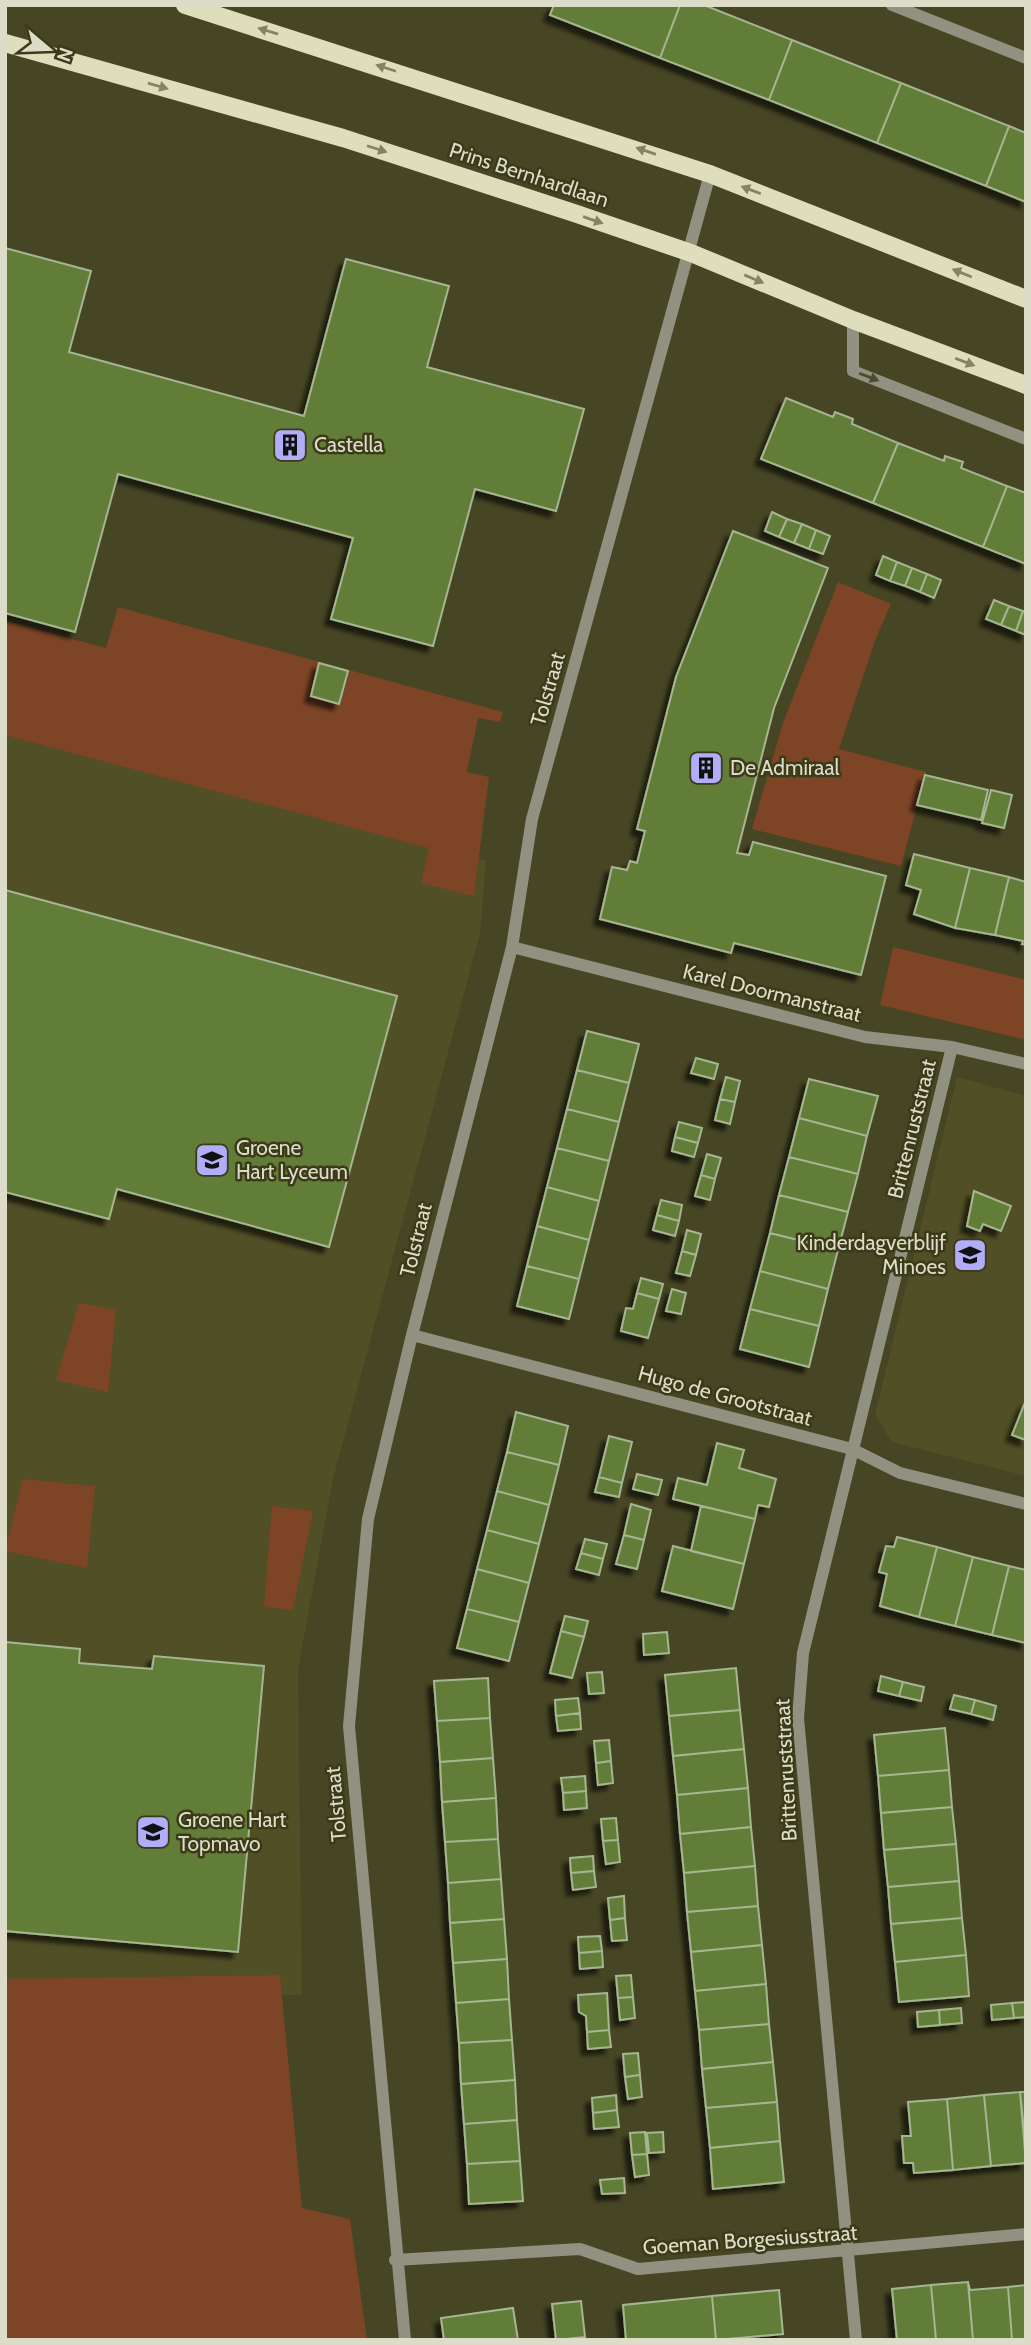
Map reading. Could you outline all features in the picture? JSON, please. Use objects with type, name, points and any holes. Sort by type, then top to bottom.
[{"type":"main road","points":[[184,5],[710,174],[1026,299]]},
{"type":"main road","name":"Prins Bernhardlaan","points":[[5,43],[343,138],[691,253],[853,320],[1026,385]]},
{"type":"street","points":[[892,5],[908,8],[1026,58]]},
{"type":"street","name":"Tolstraat","points":[[405,2340],[395,2260],[349,1726],[368,1519],[412,1335],[512,947],[532,819],[691,253],[710,174]]},
{"type":"street","points":[[853,320],[853,371],[1026,439]]},
{"type":"street","name":"Karel Doormanstraat","points":[[512,947],[865,1037],[952,1046],[1026,1064]]},
{"type":"street","name":"Brittenruststraat","points":[[856,2340],[850,2252],[798,1718],[803,1653],[952,1046]]},
{"type":"street","name":"Hugo de Grootstraat","points":[[412,1335],[852,1449],[900,1473],[1026,1504]]},
{"type":"street","name":"Goeman Borgesiusstraat","points":[[395,2260],[580,2249],[638,2269],[850,2252],[1026,2234]]},
{"type":"shaded area","points":[[838,582],[891,604],[876,638],[839,749],[926,772],[901,866],[752,829],[783,723]]},
{"type":"shaded area","points":[[118,607],[503,712],[500,722],[478,718],[467,772],[489,777],[474,896],[421,883],[429,848],[5,735],[5,621],[106,648]]},
{"type":"shaded area","name":"Groene Hart Lyceum","points":[[5,726],[486,861],[480,934],[333,1479],[298,1670],[302,1995],[5,1993]]},
{"type":"shaded area","points":[[893,947],[1026,980],[1026,1040],[880,1005]]},
{"type":"shaded area","name":"Kinderdagverblijf Minoes","points":[[957,1077],[1026,1096],[1026,1476],[892,1442],[875,1415]]},
{"type":"shaded area","points":[[79,1303],[116,1310],[108,1392],[56,1380]]},
{"type":"shaded area","points":[[23,1479],[95,1486],[87,1568],[5,1551]]},
{"type":"shaded area","points":[[272,1506],[313,1511],[293,1610],[264,1607]]},
{"type":"shaded area","points":[[280,1975],[302,2208],[350,2219],[367,2340],[5,2340],[5,1979]]},
{"type":"building","points":[[554,5],[680,5],[660,58],[550,15]]},
{"type":"building","points":[[680,5],[704,5],[792,40],[769,100],[660,58]]},
{"type":"building","points":[[792,40],[901,83],[877,143],[769,100]]},
{"type":"building","points":[[901,83],[1009,126],[986,186],[877,143]]},
{"type":"building","points":[[1009,126],[1026,133],[1026,202],[986,186]]},
{"type":"building","name":"Castella","points":[[5,248],[91,271],[69,352],[304,416],[346,259],[449,286],[427,367],[584,409],[556,511],[475,489],[433,646],[331,619],[353,538],[118,474],[75,632],[5,613]]},
{"type":"building","points":[[786,398],[833,417],[835,412],[853,419],[852,424],[898,443],[873,503],[761,459]]},
{"type":"building","points":[[898,443],[944,461],[945,456],[963,462],[961,468],[1007,486],[983,547],[873,503]]},
{"type":"building","points":[[1007,486],[1026,493],[1026,564],[983,547]]},
{"type":"building","points":[[772,512],[787,519],[779,537],[765,531]]},
{"type":"building","points":[[787,519],[802,524],[794,543],[779,537]]},
{"type":"building","points":[[802,524],[816,530],[809,549],[794,543]]},
{"type":"building","points":[[816,530],[830,536],[823,554],[809,549]]},
{"type":"building","name":"De Admiraal","points":[[733,531],[828,568],[774,708],[737,853],[749,855],[753,842],[886,876],[861,975],[734,943],[731,953],[600,919],[612,867],[627,870],[630,861],[637,863],[645,831],[637,829],[676,677]]},
{"type":"building","points":[[883,556],[897,562],[890,581],[876,575]]},
{"type":"building","points":[[897,562],[912,568],[905,586],[890,581]]},
{"type":"building","points":[[912,568],[927,574],[920,592],[905,586]]},
{"type":"building","points":[[927,574],[941,580],[934,598],[920,592]]},
{"type":"building","points":[[994,600],[1009,606],[1001,625],[986,619]]},
{"type":"building","points":[[1009,606],[1023,611],[1016,631],[1001,625]]},
{"type":"building","points":[[1023,611],[1026,612],[1026,635],[1016,631]]},
{"type":"building","points":[[319,663],[348,671],[339,704],[311,696]]},
{"type":"building","points":[[925,775],[988,790],[981,820],[917,805]]},
{"type":"building","points":[[991,790],[1012,795],[1004,828],[982,823]]},
{"type":"building","points":[[914,854],[970,868],[955,928],[914,914],[921,890],[906,885]]},
{"type":"building","points":[[970,868],[1009,877],[995,935],[955,928]]},
{"type":"building","points":[[1009,877],[1026,882],[1026,945],[1022,944],[1023,941],[995,935]]},
{"type":"building","points":[[5,890],[397,996],[329,1247],[117,1189],[109,1219],[5,1192]]},
{"type":"building","points":[[587,1031],[639,1044],[629,1083],[577,1070]]},
{"type":"building","points":[[696,1058],[718,1064],[714,1079],[691,1073]]},
{"type":"building","points":[[577,1070],[629,1083],[619,1122],[567,1109]]},
{"type":"building","points":[[726,1077],[740,1081],[735,1102],[720,1099]]},
{"type":"building","points":[[809,1079],[878,1096],[867,1136],[799,1118]]},
{"type":"building","points":[[720,1099],[735,1102],[730,1124],[715,1120]]},
{"type":"building","points":[[567,1109],[619,1122],[609,1161],[557,1148]]},
{"type":"building","points":[[799,1118],[867,1136],[858,1174],[789,1157]]},
{"type":"building","points":[[679,1122],[702,1128],[698,1143],[675,1137]]},
{"type":"building","points":[[675,1137],[698,1143],[694,1157],[672,1151]]},
{"type":"building","points":[[557,1148],[609,1161],[599,1201],[547,1187]]},
{"type":"building","points":[[707,1154],[721,1158],[715,1179],[701,1175]]},
{"type":"building","points":[[789,1157],[858,1174],[848,1212],[779,1195]]},
{"type":"building","points":[[701,1175],[715,1179],[710,1200],[695,1196]]},
{"type":"building","points":[[547,1187],[599,1201],[589,1240],[537,1226]]},
{"type":"building","points":[[974,1191],[1011,1206],[1001,1231],[983,1224],[980,1231],[967,1226]]},
{"type":"building","points":[[779,1195],[848,1212],[838,1250],[770,1233]]},
{"type":"building","points":[[661,1200],[682,1205],[679,1221],[657,1215]]},
{"type":"building","points":[[657,1215],[679,1221],[675,1236],[653,1230]]},
{"type":"building","points":[[537,1226],[589,1240],[579,1279],[527,1266]]},
{"type":"building","points":[[687,1230],[701,1234],[696,1255],[682,1251]]},
{"type":"building","points":[[770,1233],[838,1250],[828,1289],[760,1271]]},
{"type":"building","points":[[682,1251],[696,1255],[690,1276],[676,1273]]},
{"type":"building","points":[[527,1266],[579,1279],[569,1319],[517,1306]]},
{"type":"building","points":[[760,1271],[828,1289],[819,1326],[750,1309]]},
{"type":"building","points":[[641,1278],[663,1284],[659,1299],[637,1293]]},
{"type":"building","points":[[672,1289],[686,1293],[681,1314],[666,1311]]},
{"type":"building","points":[[637,1293],[659,1299],[648,1338],[621,1331],[626,1308],[633,1309]]},
{"type":"building","points":[[750,1309],[819,1326],[809,1367],[740,1349]]},
{"type":"building","points":[[1026,1400],[1026,1440],[1012,1435]]},
{"type":"building","points":[[516,1412],[568,1426],[559,1465],[507,1452]]},
{"type":"building","points":[[609,1436],[632,1442],[622,1483],[599,1477]]},
{"type":"building","points":[[717,1443],[744,1450],[739,1468],[776,1479],[769,1507],[758,1505],[755,1519],[673,1499],[678,1478],[707,1485]]},
{"type":"building","points":[[507,1452],[559,1465],[549,1505],[497,1491]]},
{"type":"building","points":[[637,1474],[662,1480],[658,1495],[633,1489]]},
{"type":"building","points":[[599,1477],[622,1483],[619,1497],[595,1492]]},
{"type":"building","points":[[497,1491],[549,1505],[539,1544],[487,1530]]},
{"type":"building","points":[[631,1504],[651,1510],[644,1540],[624,1535]]},
{"type":"building","points":[[701,1506],[755,1519],[744,1564],[691,1551]]},
{"type":"building","points":[[487,1530],[539,1544],[529,1583],[477,1569]]},
{"type":"building","points":[[624,1535],[644,1540],[637,1569],[616,1564]]},
{"type":"building","points":[[897,1537],[937,1547],[919,1617],[880,1606],[887,1574],[879,1572],[886,1546],[894,1547]]},
{"type":"building","points":[[585,1539],[607,1544],[603,1559],[581,1553]]},
{"type":"building","points":[[673,1546],[744,1564],[733,1609],[662,1591]]},
{"type":"building","points":[[937,1547],[973,1557],[955,1626],[919,1617]]},
{"type":"building","points":[[581,1553],[603,1559],[599,1575],[576,1569]]},
{"type":"building","points":[[973,1557],[1009,1566],[992,1635],[955,1626]]},
{"type":"building","points":[[1009,1566],[1026,1570],[1026,1643],[992,1635]]},
{"type":"building","points":[[477,1569],[529,1583],[519,1622],[467,1609]]},
{"type":"building","points":[[467,1609],[519,1622],[509,1661],[457,1648]]},
{"type":"building","points":[[565,1616],[588,1621],[584,1637],[561,1631]]},
{"type":"building","points":[[561,1631],[584,1637],[572,1678],[550,1673]]},
{"type":"building","points":[[667,1632],[669,1653],[644,1655],[643,1634]]},
{"type":"building","points":[[5,1642],[80,1649],[79,1663],[152,1669],[154,1656],[264,1666],[238,1952],[5,1931]]},
{"type":"building","points":[[736,1668],[740,1710],[669,1716],[665,1675]]},
{"type":"building","points":[[602,1672],[604,1693],[589,1694],[587,1673]]},
{"type":"building","points":[[881,1676],[903,1682],[899,1696],[878,1691]]},
{"type":"building","points":[[488,1678],[490,1718],[437,1721],[434,1681]]},
{"type":"building","points":[[903,1682],[924,1687],[921,1701],[899,1696]]},
{"type":"building","points":[[954,1695],[975,1700],[971,1714],[950,1709]]},
{"type":"building","points":[[578,1698],[580,1713],[556,1716],[555,1700]]},
{"type":"building","points":[[975,1700],[996,1706],[993,1720],[971,1714]]},
{"type":"building","points":[[740,1710],[744,1749],[673,1756],[669,1716]]},
{"type":"building","points":[[580,1713],[581,1729],[558,1731],[556,1716]]},
{"type":"building","points":[[490,1718],[493,1758],[440,1762],[437,1721]]},
{"type":"building","points":[[945,1728],[949,1770],[878,1776],[874,1735]]},
{"type":"building","points":[[609,1740],[611,1761],[596,1763],[594,1741]]},
{"type":"building","points":[[744,1749],[748,1788],[677,1795],[673,1756]]},
{"type":"building","points":[[493,1758],[496,1798],[442,1802],[440,1762]]},
{"type":"building","points":[[611,1761],[613,1783],[598,1785],[596,1763]]},
{"type":"building","points":[[949,1770],[952,1807],[881,1813],[878,1776]]},
{"type":"building","points":[[585,1776],[586,1791],[563,1793],[561,1778]]},
{"type":"building","points":[[748,1788],[751,1827],[680,1834],[677,1795]]},
{"type":"building","points":[[586,1791],[587,1808],[564,1810],[563,1793]]},
{"type":"building","points":[[496,1798],[498,1839],[445,1842],[442,1802]]},
{"type":"building","points":[[952,1807],[956,1844],[884,1850],[881,1813]]},
{"type":"building","points":[[616,1818],[618,1840],[603,1841],[601,1819]]},
{"type":"building","points":[[751,1827],[755,1866],[684,1873],[680,1834]]},
{"type":"building","points":[[498,1839],[501,1879],[448,1883],[445,1842]]},
{"type":"building","points":[[618,1840],[620,1862],[606,1864],[603,1841]]},
{"type":"building","points":[[956,1844],[959,1881],[888,1887],[884,1850]]},
{"type":"building","points":[[593,1856],[594,1871],[571,1873],[570,1858]]},
{"type":"building","points":[[755,1866],[758,1906],[687,1912],[684,1873]]},
{"type":"building","points":[[594,1871],[596,1887],[573,1890],[571,1873]]},
{"type":"building","points":[[501,1879],[504,1919],[450,1923],[448,1883]]},
{"type":"building","points":[[959,1881],[962,1918],[891,1924],[888,1887]]},
{"type":"building","points":[[624,1896],[625,1918],[610,1920],[608,1898]]},
{"type":"building","points":[[758,1906],[762,1945],[691,1952],[687,1912]]},
{"type":"building","points":[[625,1918],[627,1940],[612,1941],[610,1920]]},
{"type":"building","points":[[962,1918],[966,1955],[895,1962],[891,1924]]},
{"type":"building","points":[[504,1919],[507,1959],[453,1963],[450,1923]]},
{"type":"building","points":[[600,1936],[602,1951],[579,1953],[578,1937]]},
{"type":"building","points":[[762,1945],[766,1984],[695,1991],[691,1952]]},
{"type":"building","points":[[602,1951],[603,1967],[580,1969],[579,1953]]},
{"type":"building","points":[[966,1955],[969,1996],[899,2002],[895,1962]]},
{"type":"building","points":[[507,1959],[509,1999],[456,2003],[453,1963]]},
{"type":"building","points":[[631,1975],[633,1997],[618,1998],[616,1976]]},
{"type":"building","points":[[766,1984],[769,2024],[699,2030],[695,1991]]},
{"type":"building","points":[[607,1993],[609,2030],[587,2032],[586,2016],[579,2012],[578,1995]]},
{"type":"building","points":[[633,1997],[635,2018],[620,2020],[618,1998]]},
{"type":"building","points":[[509,1999],[512,2040],[459,2043],[456,2003]]},
{"type":"building","points":[[1026,2002],[1026,2017],[1014,2018],[1012,2003]]},
{"type":"building","points":[[1012,2003],[1014,2018],[992,2020],[991,2005]]},
{"type":"building","points":[[961,2008],[962,2023],[940,2025],[939,2010]]},
{"type":"building","points":[[939,2010],[940,2025],[918,2027],[917,2012]]},
{"type":"building","points":[[769,2024],[773,2062],[702,2069],[699,2030]]},
{"type":"building","points":[[609,2030],[611,2047],[588,2049],[587,2032]]},
{"type":"building","points":[[512,2040],[515,2080],[461,2084],[459,2043]]},
{"type":"building","points":[[638,2053],[640,2075],[625,2077],[623,2054]]},
{"type":"building","points":[[773,2062],[777,2102],[706,2108],[702,2069]]},
{"type":"building","points":[[640,2075],[642,2097],[628,2099],[625,2077]]},
{"type":"building","points":[[515,2080],[517,2120],[464,2124],[461,2084]]},
{"type":"building","points":[[1020,2092],[1026,2163],[991,2166],[984,2095]]},
{"type":"building","points":[[1020,2092],[1026,2092],[1026,2150]]},
{"type":"building","points":[[616,2095],[617,2110],[593,2113],[592,2098]]},
{"type":"building","points":[[984,2095],[991,2166],[953,2170],[947,2099]]},
{"type":"building","points":[[947,2099],[953,2170],[914,2173],[913,2163],[904,2163],[902,2136],[911,2136],[908,2102]]},
{"type":"building","points":[[777,2102],[780,2141],[710,2148],[706,2108]]},
{"type":"building","points":[[617,2110],[619,2127],[594,2129],[593,2113]]},
{"type":"building","points":[[517,2120],[520,2161],[467,2164],[464,2124]]},
{"type":"building","points":[[645,2132],[647,2154],[632,2155],[630,2133]]},
{"type":"building","points":[[663,2132],[664,2152],[649,2153],[647,2133]]},
{"type":"building","points":[[780,2141],[784,2182],[713,2189],[710,2148]]},
{"type":"building","points":[[647,2154],[649,2175],[635,2177],[632,2155]]},
{"type":"building","points":[[520,2161],[523,2201],[469,2204],[467,2164]]},
{"type":"building","points":[[624,2178],[625,2193],[602,2194],[600,2180]]},
{"type":"building","points":[[968,2282],[973,2340],[936,2340],[931,2285]]},
{"type":"building","points":[[968,2282],[970,2290],[1008,2287],[1012,2340],[973,2340]]},
{"type":"building","points":[[931,2285],[936,2340],[897,2340],[892,2289]]},
{"type":"building","points":[[1026,2285],[1026,2340],[1012,2340],[1008,2287]]},
{"type":"building","points":[[779,2290],[783,2334],[716,2340],[712,2296]]},
{"type":"building","points":[[712,2296],[716,2340],[626,2340],[623,2305]]},
{"type":"building","points":[[581,2301],[585,2337],[556,2340],[552,2304]]},
{"type":"building","points":[[513,2308],[518,2340],[444,2340],[441,2318]]},
{"type":"place","name":"Castella","points":[[290,445]]},
{"type":"place","name":"De Admiraal","points":[[706,768]]},
{"type":"place","name":"Groene Hart Lyceum","points":[[212,1160]]},
{"type":"place","name":"Kinderdagverblijf Minoes","points":[[970,1255]]},
{"type":"place","name":"Groene Hart Topmavo","points":[[153,1832]]}]
